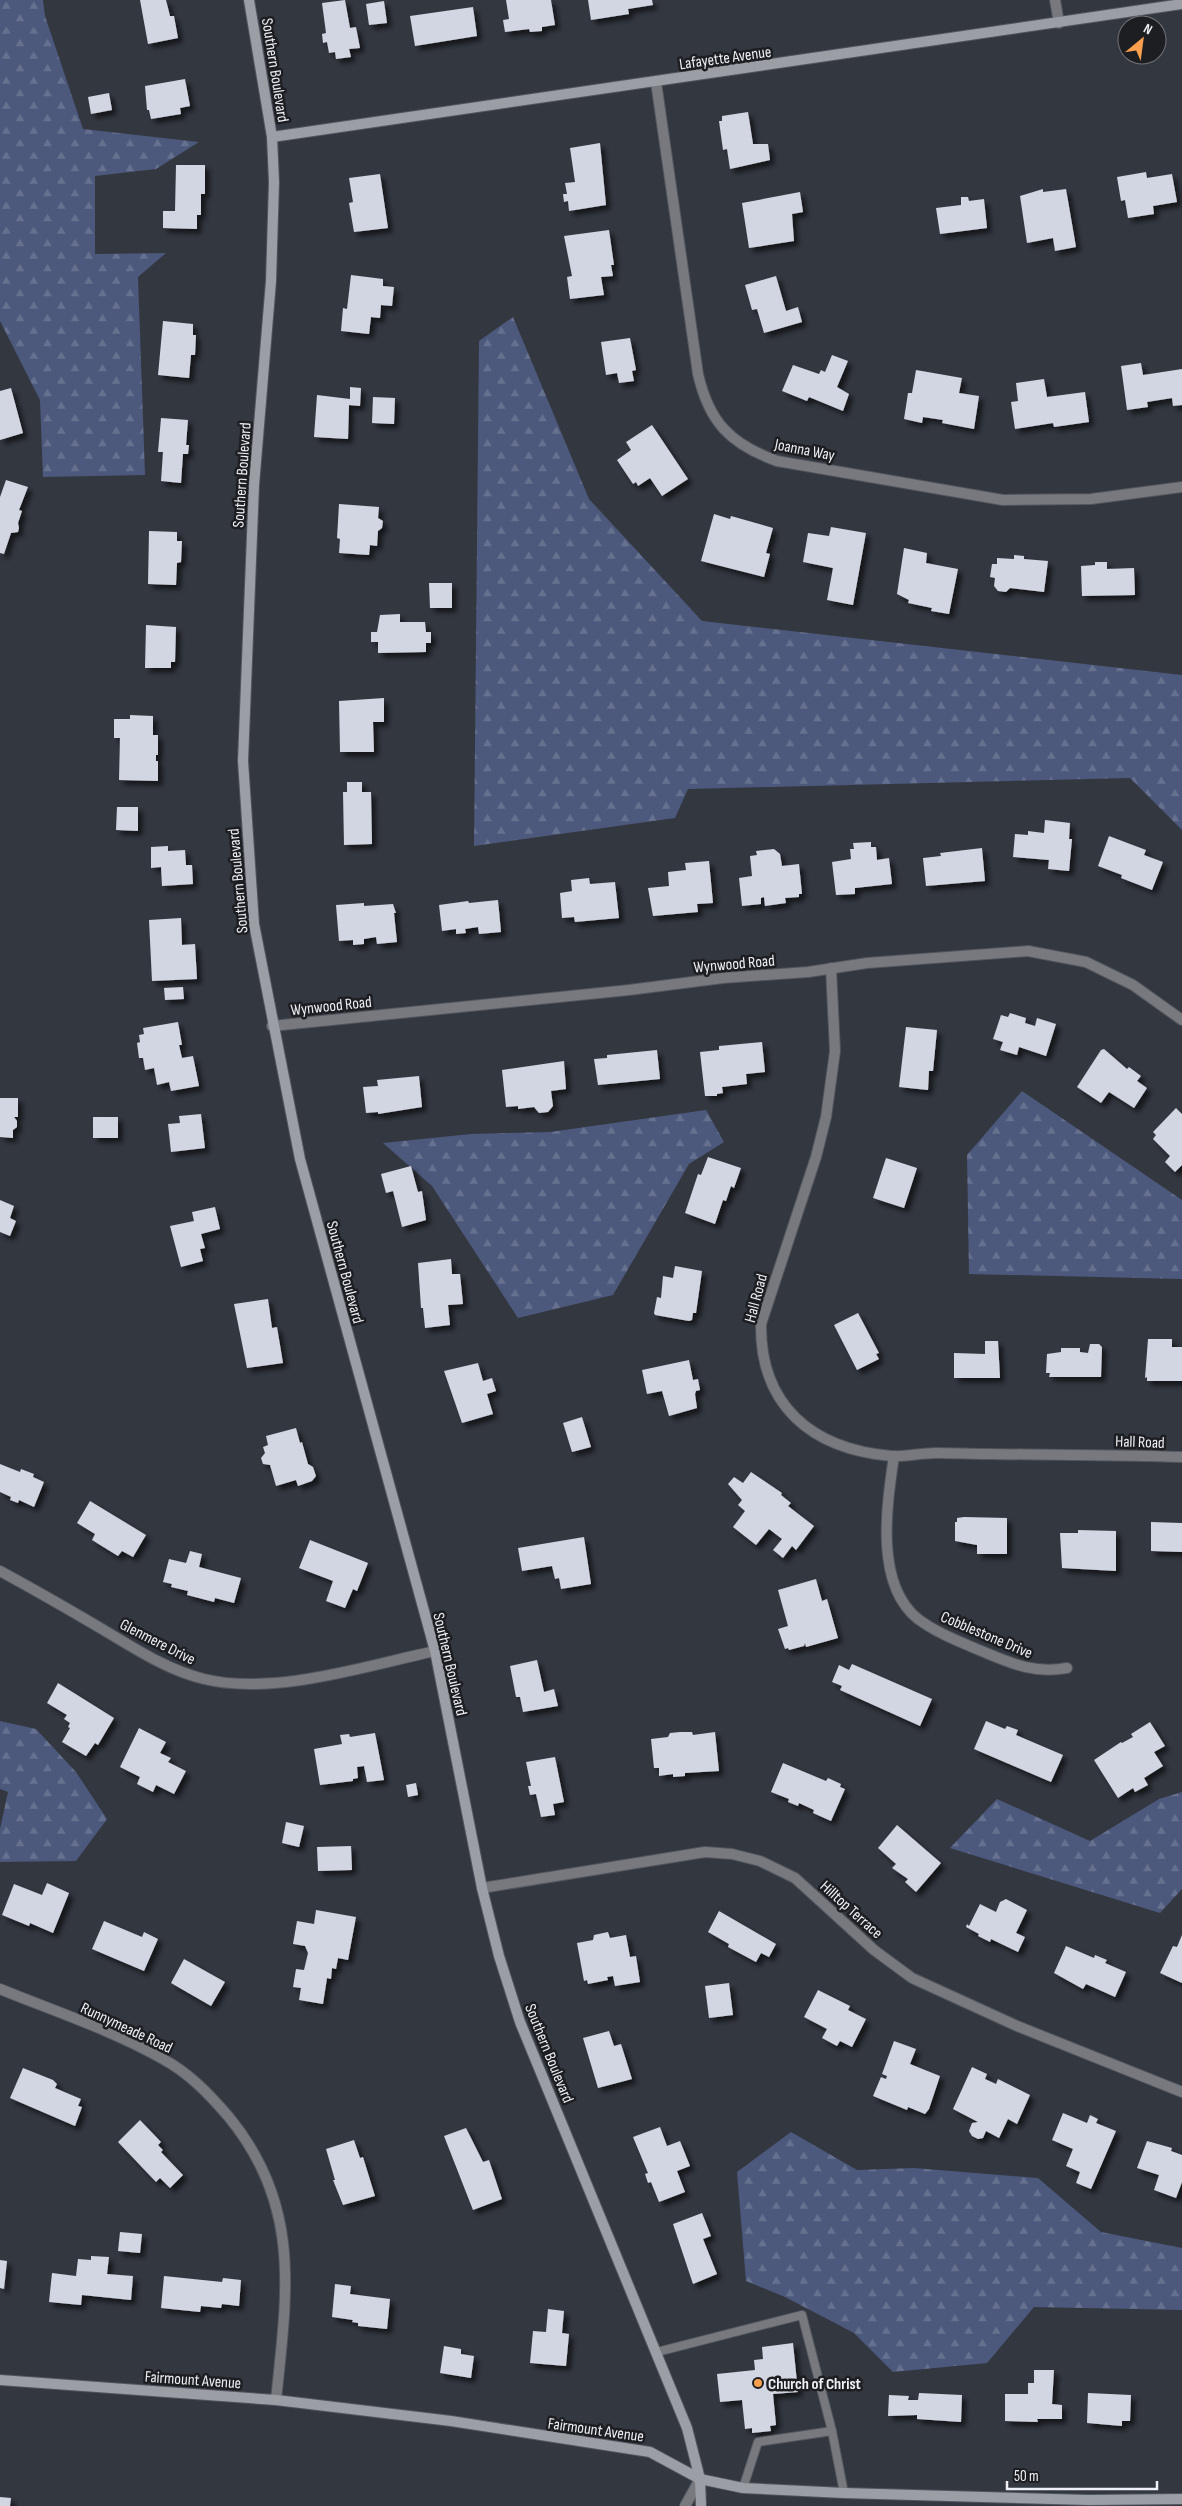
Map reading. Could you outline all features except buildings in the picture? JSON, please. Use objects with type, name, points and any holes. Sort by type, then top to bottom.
[{"type":"main road","name":"Southern Boulevard","points":[[248,0],[272,138],[274,221],[254,484],[243,761],[254,924],[272,1026],[300,1159],[435,1651],[482,1888],[499,1956],[520,2022],[687,2428],[700,2479],[702,2506]]},
{"type":"main road","name":"Lafayette Avenue","points":[[272,138],[1182,4]]},
{"type":"main road","name":"Fairmount Avenue","points":[[0,2380],[276,2400],[451,2421],[650,2452],[700,2479],[743,2488],[1089,2500],[1182,2499]]},
{"type":"street","points":[[1055,0],[1059,23]]},
{"type":"street","name":"Joanna Way","points":[[656,82],[698,374],[710,412],[720,427],[748,448],[777,461],[1003,500],[1091,499],[1182,487]]},
{"type":"street","name":"Wynwood Road","points":[[272,1026],[867,963],[1028,951],[1086,962],[1133,985],[1182,1020]]},
{"type":"street","name":"Hall Road","points":[[831,968],[835,1051],[826,1117],[786,1251],[767,1300],[761,1324],[761,1344],[773,1387],[794,1418],[826,1439],[855,1449],[894,1456],[936,1453],[1182,1457]]},
{"type":"street","name":"Cobblestone Drive","points":[[894,1456],[889,1490],[888,1549],[892,1583],[900,1598],[916,1618],[939,1633],[1010,1663],[1035,1670],[1048,1671],[1067,1668]]},
{"type":"street","name":"Glenmere Drive","points":[[0,1572],[144,1654],[182,1672],[205,1679],[261,1684],[298,1681],[435,1651]]},
{"type":"street","name":"Hilltop Terrace","points":[[482,1888],[705,1852],[732,1854],[760,1861],[795,1878],[874,1950],[912,1978],[1017,2026],[1182,2092]]},
{"type":"street","name":"Runnymeade Road","points":[[0,1989],[137,2045],[165,2060],[194,2079],[239,2129],[259,2160],[276,2203],[284,2246],[286,2304],[276,2400]]},
{"type":"street","points":[[685,2506],[700,2479]]},
{"type":"lane","points":[[657,2352],[802,2315],[832,2431],[844,2493]]},
{"type":"lane","points":[[743,2488],[758,2442],[832,2431]]},
{"type":"green space","points":[[0,0],[43,0],[45,16],[83,129],[199,142],[156,169],[95,176],[95,254],[166,253],[138,277],[145,475],[43,477],[40,400],[0,321]]},
{"type":"green space","points":[[513,317],[589,499],[702,621],[1182,675],[1182,830],[1130,778],[688,789],[675,818],[474,846],[479,341]]},
{"type":"green space","points":[[1022,1091],[1182,1200],[1182,1279],[969,1274],[967,1155]]},
{"type":"green space","points":[[706,1110],[724,1142],[689,1164],[613,1295],[518,1318],[432,1186],[383,1143],[471,1134],[550,1132]]},
{"type":"green space","points":[[0,1721],[36,1729],[76,1772],[107,1819],[76,1861],[0,1862],[0,1829],[8,1792],[0,1789]]},
{"type":"green space","points":[[1182,1792],[1182,1889],[1160,1913],[950,1848],[997,1799],[1090,1841],[1159,1799]]},
{"type":"green space","points":[[791,2132],[857,2170],[914,2168],[1038,2178],[1101,2232],[1182,2248],[1182,2310],[1034,2307],[987,2363],[893,2372],[854,2333],[785,2297],[746,2281],[737,2172]]},
{"type":"place","name":"Church of Christ","points":[[758,2383]]}]
